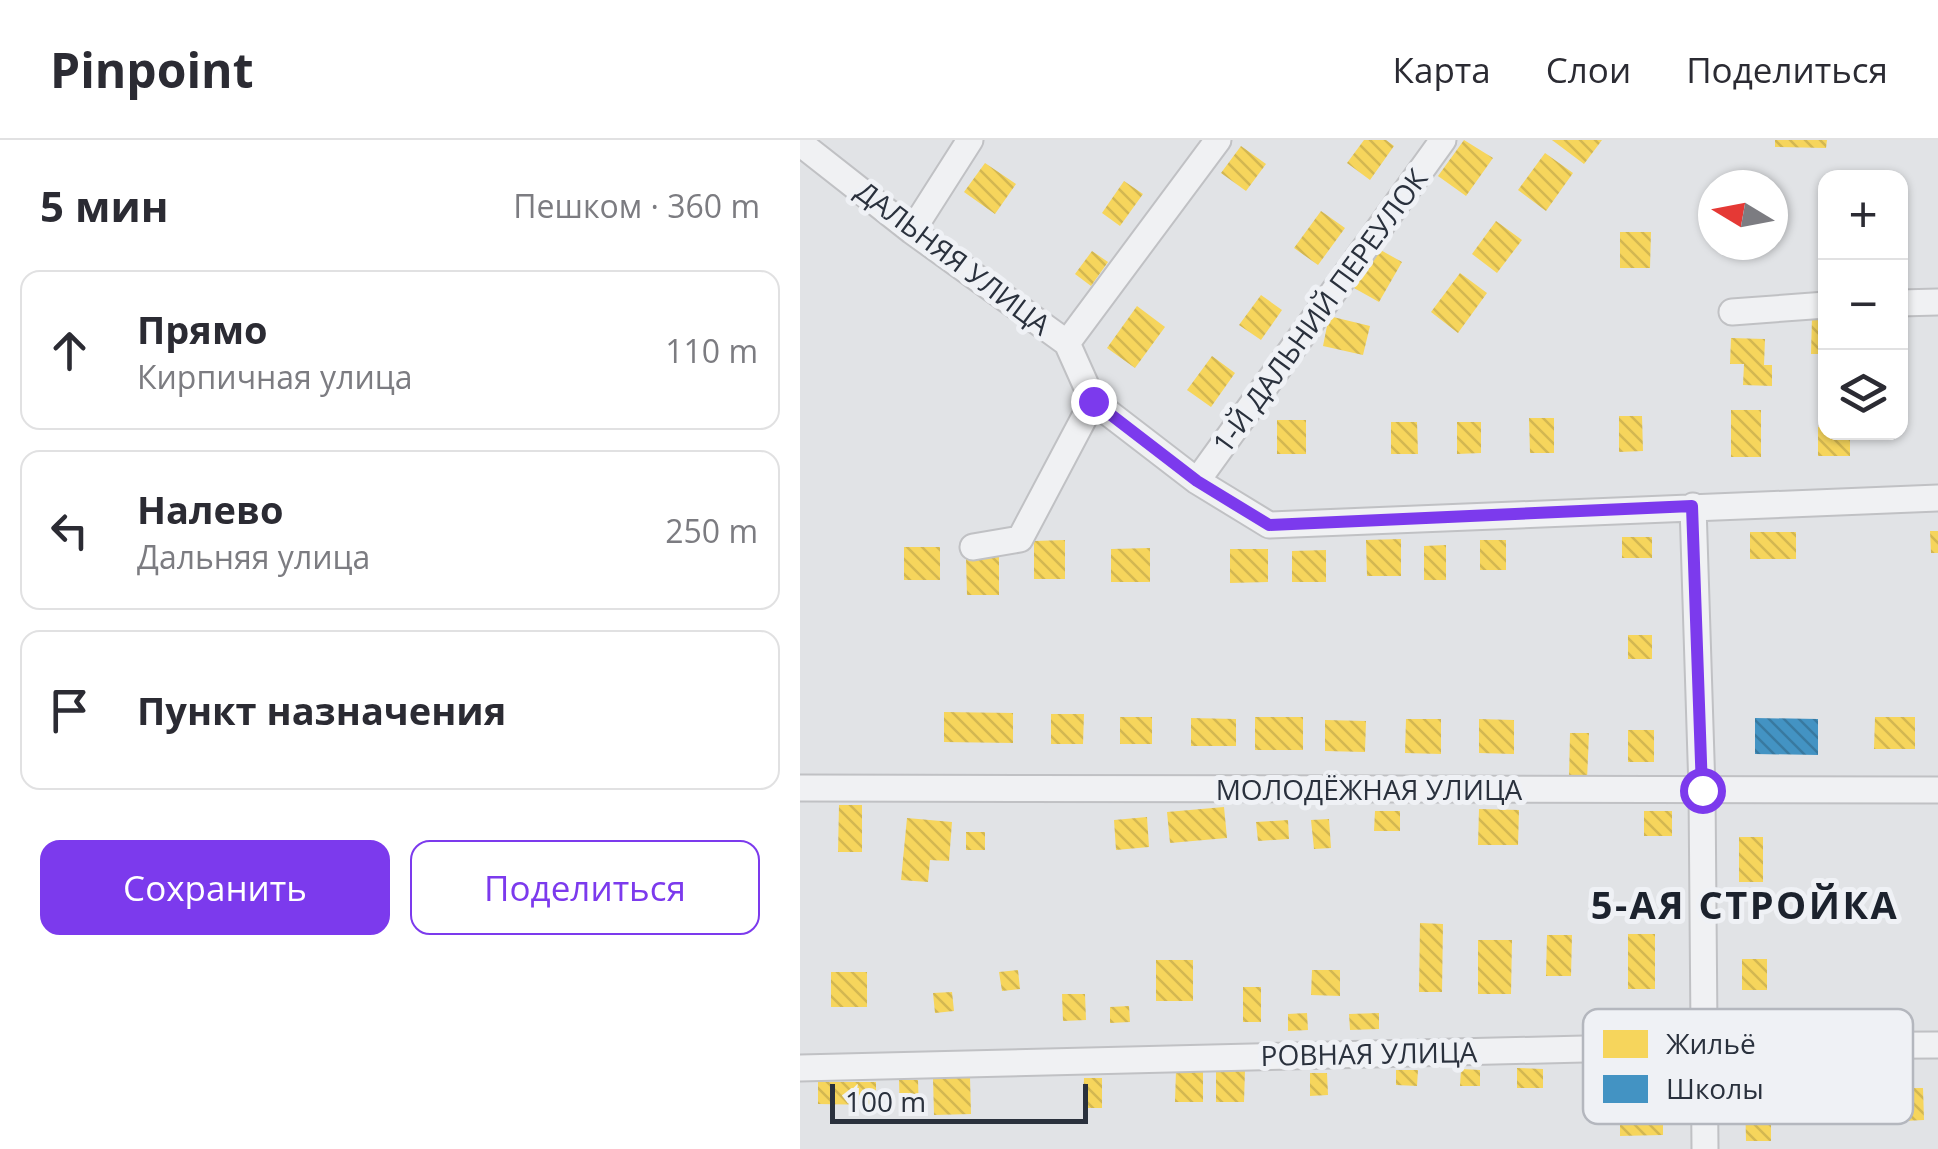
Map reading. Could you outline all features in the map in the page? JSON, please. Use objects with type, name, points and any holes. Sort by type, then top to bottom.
[{"type":"street","points":[[912,231],[970,140]]},
{"type":"street","points":[[1067,342],[1218,140]]},
{"type":"street","name":"1-Й ДАЛЬНИЙ ПЕРЕУЛОК","points":[[1197,481],[1442,140]]},
{"type":"street","name":"ДАЛЬНЯЯ УЛИЦА","points":[[800,143],[912,231],[1067,342],[1093,401],[1197,481],[1269,525],[1938,498]]},
{"type":"street","points":[[1908,302],[1938,302]]},
{"type":"street","points":[[1732,312],[1818,306]]},
{"type":"street","points":[[973,547],[1020,539],[1093,401]]},
{"type":"street","points":[[1692,506],[1705,1009]]},
{"type":"street","name":"МОЛОДЁЖНАЯ УЛИЦА","points":[[800,788],[1938,790]]},
{"type":"street","name":"РОВНАЯ УЛИЦА","points":[[1913,1045],[1938,1045]]},
{"type":"street","name":"РОВНАЯ УЛИЦА","points":[[800,1068],[1583,1049]]},
{"type":"street","points":[[1705,1124],[1705,1149]]},
{"type":"building: Жильё","points":[[1364,140],[1386,140],[1394,146],[1370,180],[1347,163]]},
{"type":"building: Жильё","points":[[1464,140],[1493,158],[1466,196],[1438,176]]},
{"type":"building: Жильё","points":[[1552,140],[1602,140],[1584,164]]},
{"type":"building: Жильё","points":[[1775,140],[1827,140],[1826,148],[1775,147]]},
{"type":"building: Жильё","points":[[1241,146],[1266,164],[1246,191],[1221,173]]},
{"type":"building: Жильё","points":[[1545,153],[1573,173],[1546,211],[1518,190]]},
{"type":"building: Жильё","points":[[985,163],[1016,184],[995,214],[964,192]]},
{"type":"building: Жильё","points":[[1124,181],[1143,194],[1120,226],[1102,213]]},
{"type":"building: Жильё","points":[[1321,211],[1345,228],[1318,265],[1294,248]]},
{"type":"building: Жильё","points":[[1496,221],[1522,240],[1497,273],[1472,254]]},
{"type":"building: Жильё","points":[[1620,232],[1651,232],[1650,268],[1620,268]]},
{"type":"building: Жильё","points":[[1377,248],[1402,262],[1379,302],[1354,288]]},
{"type":"building: Жильё","points":[[1092,251],[1108,262],[1091,286],[1075,274]]},
{"type":"building: Жильё","points":[[1460,273],[1487,293],[1458,333],[1431,312]]},
{"type":"building: Жильё","points":[[1261,295],[1282,310],[1261,340],[1239,325]]},
{"type":"building: Жильё","points":[[1137,306],[1165,327],[1135,368],[1107,348]]},
{"type":"building: Жильё","points":[[1329,316],[1370,326],[1363,355],[1323,346]]},
{"type":"building: Жильё","points":[[1812,318],[1818,318],[1818,354],[1811,354]]},
{"type":"building: Жильё","points":[[1731,338],[1765,339],[1764,365],[1772,365],[1772,386],[1743,385],[1744,364],[1730,364]]},
{"type":"building: Жильё","points":[[1212,356],[1235,373],[1211,407],[1187,390]]},
{"type":"building: Жильё","points":[[1731,410],[1761,410],[1761,457],[1731,457]]},
{"type":"building: Жильё","points":[[1619,416],[1642,416],[1643,451],[1619,452]]},
{"type":"building: Жильё","points":[[1529,418],[1554,418],[1554,453],[1530,453]]},
{"type":"building: Жильё","points":[[1277,420],[1306,420],[1306,454],[1277,454]]},
{"type":"building: Жильё","points":[[1391,422],[1417,422],[1418,454],[1391,454]]},
{"type":"building: Жильё","points":[[1457,422],[1481,422],[1481,453],[1457,454]]},
{"type":"building: Жильё","points":[[1818,440],[1850,440],[1850,456],[1818,456]]},
{"type":"building: Жильё","points":[[1930,531],[1938,531],[1938,553],[1931,553]]},
{"type":"building: Жильё","points":[[1750,532],[1796,532],[1796,559],[1750,559]]},
{"type":"building: Жильё","points":[[1622,537],[1652,537],[1652,558],[1622,558]]},
{"type":"building: Жильё","points":[[1401,539],[1401,576],[1367,576],[1366,540]]},
{"type":"building: Жильё","points":[[1065,540],[1065,579],[1034,579],[1034,541]]},
{"type":"building: Жильё","points":[[1480,540],[1506,540],[1506,570],[1480,570]]},
{"type":"building: Жильё","points":[[1446,545],[1446,580],[1424,580],[1424,546]]},
{"type":"building: Жильё","points":[[904,547],[940,547],[940,580],[904,580]]},
{"type":"building: Жильё","points":[[1150,548],[1150,582],[1111,582],[1111,549]]},
{"type":"building: Жильё","points":[[1230,549],[1268,549],[1268,582],[1230,583]]},
{"type":"building: Жильё","points":[[1326,550],[1326,582],[1292,582],[1292,551]]},
{"type":"building: Жильё","points":[[999,556],[999,595],[967,595],[966,557]]},
{"type":"building: Жильё","points":[[1628,635],[1652,635],[1652,659],[1628,659]]},
{"type":"building: Жильё","points":[[944,712],[1013,713],[1013,743],[944,742]]},
{"type":"building: Жильё","points":[[1051,714],[1084,714],[1083,744],[1051,744]]},
{"type":"building: Жильё","points":[[1120,717],[1152,717],[1152,744],[1120,744]]},
{"type":"building: Жильё","points":[[1255,717],[1303,717],[1303,750],[1255,750]]},
{"type":"building: Жильё","points":[[1875,717],[1915,717],[1915,749],[1874,749]]},
{"type":"building: Жильё","points":[[1191,718],[1236,719],[1236,746],[1191,746]]},
{"type":"building: Жильё","points":[[1406,719],[1441,719],[1441,754],[1405,753]]},
{"type":"building: Жильё","points":[[1479,719],[1514,720],[1514,754],[1479,753]]},
{"type":"building: Жильё","points":[[1325,720],[1366,721],[1365,752],[1325,751]]},
{"type":"building: Жильё","points":[[1628,730],[1654,730],[1654,762],[1628,762]]},
{"type":"building: Жильё","points":[[1570,733],[1589,733],[1587,780],[1569,779]]},
{"type":"building: Жильё","points":[[839,805],[862,805],[862,852],[838,852]]},
{"type":"building: Жильё","points":[[1224,807],[1227,838],[1170,843],[1167,812]]},
{"type":"building: Жильё","points":[[1479,809],[1519,810],[1518,845],[1478,845]]},
{"type":"building: Жильё","points":[[1375,811],[1400,811],[1400,831],[1374,831]]},
{"type":"building: Жильё","points":[[1644,811],[1672,811],[1672,836],[1644,836]]},
{"type":"building: Жильё","points":[[1147,817],[1149,847],[1116,850],[1114,820]]},
{"type":"building: Жильё","points":[[907,818],[952,822],[949,861],[930,860],[928,882],[901,880]]},
{"type":"building: Жильё","points":[[1329,819],[1331,848],[1314,849],[1311,820]]},
{"type":"building: Жильё","points":[[1288,820],[1289,839],[1258,841],[1256,822]]},
{"type":"building: Жильё","points":[[966,832],[985,832],[985,850],[966,850]]},
{"type":"building: Жильё","points":[[1739,837],[1763,837],[1763,882],[1739,882]]},
{"type":"building: Жильё","points":[[1420,923],[1443,924],[1442,992],[1419,992]]},
{"type":"building: Жильё","points":[[1628,934],[1655,934],[1655,989],[1628,989]]},
{"type":"building: Жильё","points":[[1547,935],[1572,935],[1571,976],[1546,976]]},
{"type":"building: Жильё","points":[[1478,940],[1512,940],[1511,994],[1478,994]]},
{"type":"building: Жильё","points":[[1742,959],[1767,959],[1767,990],[1742,990]]},
{"type":"building: Жильё","points":[[1156,960],[1193,960],[1193,1001],[1156,1001]]},
{"type":"building: Жильё","points":[[1018,970],[1020,989],[1002,991],[999,972]]},
{"type":"building: Жильё","points":[[1312,970],[1340,970],[1340,996],[1311,995]]},
{"type":"building: Жильё","points":[[831,972],[867,972],[867,1007],[831,1007]]},
{"type":"building: Жильё","points":[[1243,987],[1261,987],[1261,1022],[1243,1022]]},
{"type":"building: Жильё","points":[[952,992],[954,1011],[935,1013],[933,993]]},
{"type":"building: Жильё","points":[[1062,994],[1085,994],[1086,1020],[1063,1021]]},
{"type":"building: Жильё","points":[[1129,1006],[1130,1022],[1110,1023],[1110,1007]]},
{"type":"building: Жильё","points":[[1307,1013],[1308,1030],[1288,1031],[1288,1014]]},
{"type":"building: Жильё","points":[[1379,1013],[1379,1029],[1350,1030],[1349,1014]]},
{"type":"building: Жильё","points":[[1517,1068],[1543,1069],[1543,1088],[1517,1088]]},
{"type":"building: Жильё","points":[[1461,1069],[1480,1070],[1480,1086],[1460,1086]]},
{"type":"building: Жильё","points":[[1176,1070],[1203,1070],[1203,1102],[1175,1102]]},
{"type":"building: Жильё","points":[[1216,1070],[1245,1070],[1244,1102],[1216,1102]]},
{"type":"building: Жильё","points":[[1396,1070],[1418,1070],[1417,1086],[1396,1085]]},
{"type":"building: Жильё","points":[[1310,1073],[1327,1073],[1328,1095],[1310,1096]]},
{"type":"building: Жильё","points":[[970,1077],[971,1114],[934,1115],[933,1078]]},
{"type":"building: Жильё","points":[[1084,1078],[1102,1078],[1102,1108],[1083,1108]]},
{"type":"building: Жильё","points":[[899,1080],[918,1080],[919,1115],[900,1116]]},
{"type":"building: Жильё","points":[[818,1082],[876,1082],[876,1105],[818,1104]]},
{"type":"building: Жильё","points":[[1913,1088],[1923,1088],[1924,1120],[1913,1121]]},
{"type":"building: Жильё","points":[[1620,1124],[1663,1124],[1663,1135],[1620,1136]]},
{"type":"building: Жильё","points":[[1746,1124],[1771,1124],[1771,1141],[1746,1141]]},
{"type":"building: Школы","points":[[1755,718],[1818,719],[1818,755],[1755,754]]},
{"type":"district","name":"5-АЯ СТРОЙКА","points":[[1745,906]]},
{"type":"route","points":[[1093,401],[1197,481],[1269,525],[1692,506],[1702,790]]}]
